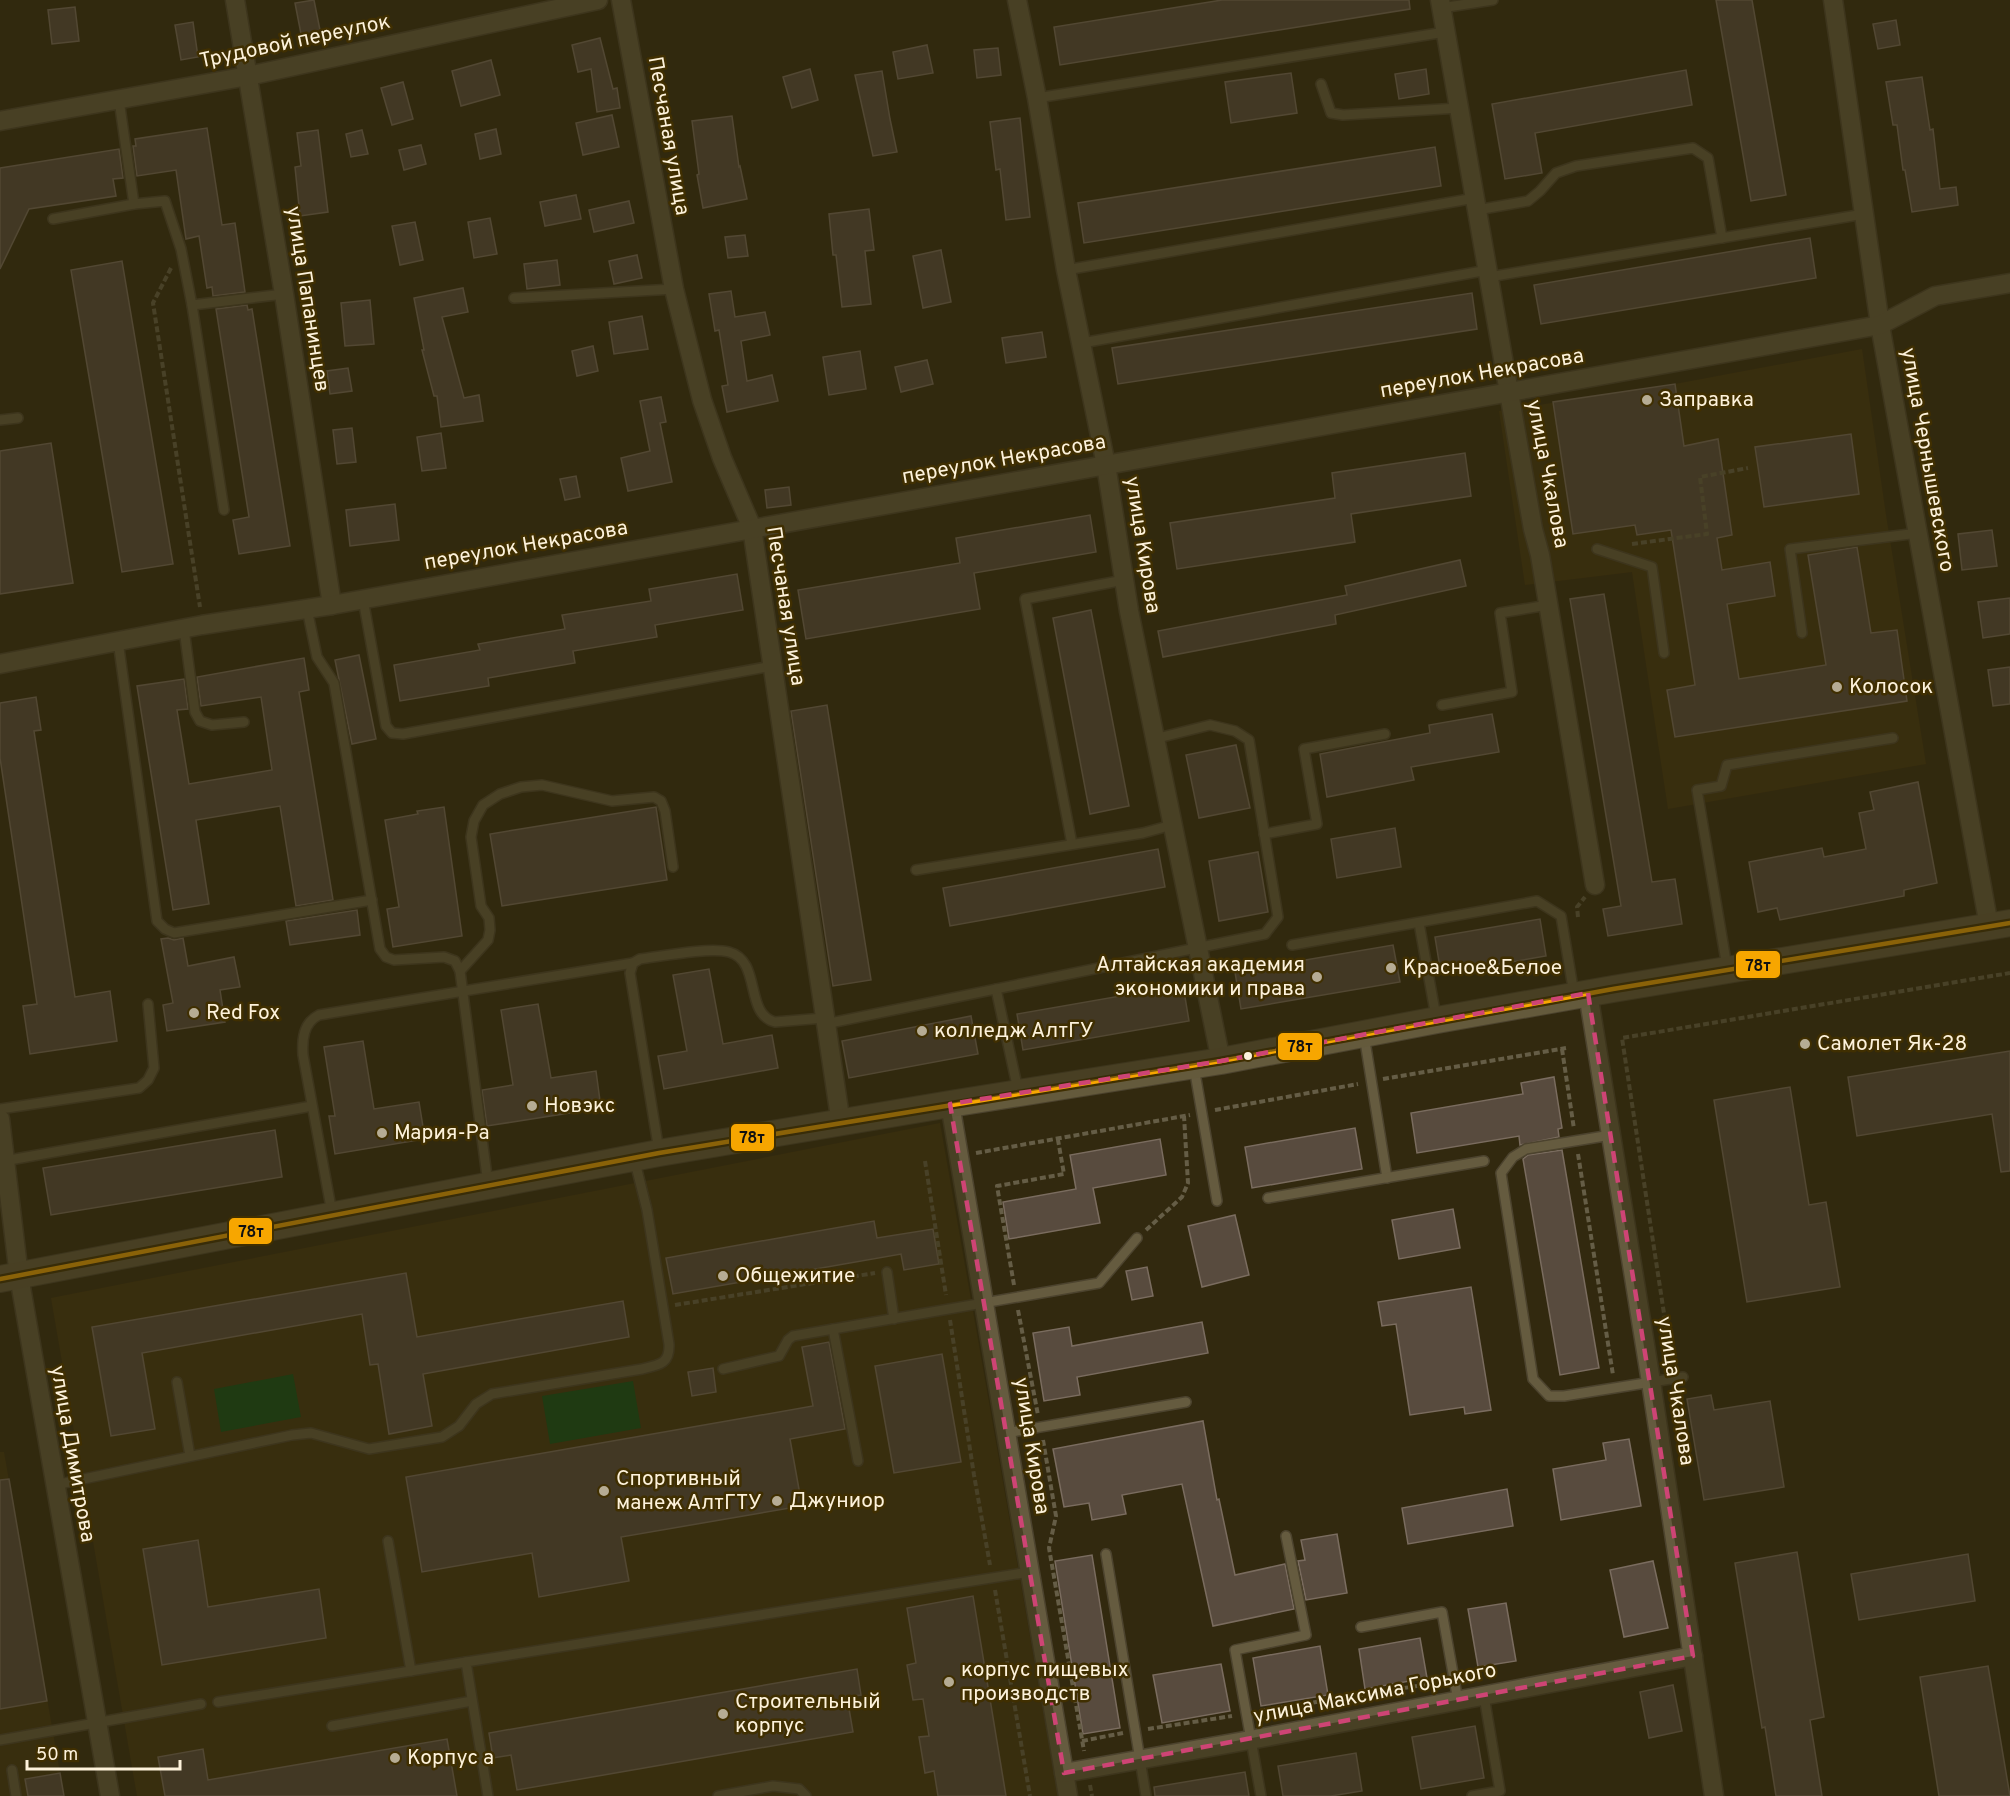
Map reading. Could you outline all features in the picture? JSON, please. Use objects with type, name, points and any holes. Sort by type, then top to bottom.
[{"type":"main road","points":[[9,1277],[659,1153],[1221,1061],[1437,1020],[1999,925]]},
{"type":"street","name":"улица Папанинцев","points":[[235,0],[284,294],[332,605]]},
{"type":"street","name":"Трудовой переулок","points":[[0,122],[248,76],[598,0]]},
{"type":"street","name":"Песчаная улица","points":[[621,0],[674,289],[702,400],[722,458],[752,528],[841,1124]]},
{"type":"street","name":"улица Кирова","points":[[1017,0],[1037,98],[1066,270],[1106,465],[1124,580],[1154,739],[1221,1061]]},
{"type":"street","name":"улица Чернышевского","points":[[1833,0],[1880,325],[1918,533],[1999,925]]},
{"type":"street","name":"улица Чкалова","points":[[1440,4],[1548,605],[1595,885]]},
{"type":"street","name":"переулок Некрасова","points":[[0,664],[202,625],[332,605],[1880,325],[1935,296],[2010,283]]},
{"type":"street","name":"улица Чкалова","points":[[1581,995],[1611,1135],[1714,1796]]},
{"type":"street","name":"улица Кирова","points":[[950,1104],[1068,1796]]},
{"type":"street","name":"улица Димитрова","points":[[0,1119],[9,1277],[55,1485],[110,1796]]},
{"type":"street","name":"улица Максима Горького","points":[[1064,1773],[1693,1656]]},
{"type":"lane","points":[[1440,4],[1493,0]]},
{"type":"lane","points":[[1037,98],[1445,32]]},
{"type":"lane","points":[[1321,84],[1330,113],[1342,115],[1459,108]]},
{"type":"lane","points":[[120,100],[134,204]]},
{"type":"lane","points":[[1066,270],[1476,204],[1528,201],[1540,192],[1556,174],[1576,166],[1693,148],[1708,158],[1722,238]]},
{"type":"lane","points":[[53,219],[134,204],[165,201],[181,249],[192,305],[224,510]]},
{"type":"lane","points":[[1082,343],[1488,273],[1864,214]]},
{"type":"lane","points":[[514,298],[674,289]]},
{"type":"lane","points":[[192,305],[284,294]]},
{"type":"lane","points":[[0,420],[18,418]]},
{"type":"lane","points":[[1802,633],[1790,549],[1918,533]]},
{"type":"lane","points":[[1596,549],[1652,567],[1664,653]]},
{"type":"lane","points":[[1072,844],[1024,599],[1124,580]]},
{"type":"lane","points":[[363,598],[386,726],[392,733],[403,734],[772,666]]},
{"type":"lane","points":[[1442,705],[1512,692],[1500,613],[1548,605]]},
{"type":"lane","points":[[307,609],[317,657],[334,683],[380,949],[386,957],[394,960],[444,957],[455,961],[460,971],[488,1186]]},
{"type":"lane","points":[[184,629],[195,712],[200,721],[212,725],[244,722]]},
{"type":"lane","points":[[117,641],[158,921],[165,929],[174,933],[372,900]]},
{"type":"lane","points":[[333,1216],[312,1106],[303,1041],[312,1019],[319,1015],[633,963],[640,959],[705,952],[728,952],[740,958],[748,969],[760,1011],[769,1021],[825,1021],[1265,934],[1278,917],[1249,740],[1235,731],[1210,724],[1154,739]]},
{"type":"lane","points":[[1264,834],[1317,824],[1305,749],[1385,734]]},
{"type":"lane","points":[[1727,970],[1697,790],[1720,786],[1727,765],[1893,738]]},
{"type":"lane","points":[[460,971],[488,940],[489,918],[482,906],[471,837],[474,821],[483,805],[500,794],[521,787],[542,785],[612,801],[654,797],[661,801],[665,811],[673,867]]},
{"type":"lane","points":[[916,870],[1143,833],[1172,825]]},
{"type":"lane","points":[[1292,945],[1537,901],[1561,916],[1581,995]]},
{"type":"lane","points":[[1419,922],[1437,1020]]},
{"type":"lane","points":[[633,963],[630,973],[659,1153]]},
{"type":"lane","points":[[996,988],[1018,1093]]},
{"type":"lane","points":[[0,1109],[139,1088],[148,1080],[154,1068],[148,1004]]},
{"type":"lane","points":[[1364,1033],[1387,1178]]},
{"type":"lane","points":[[1193,1065],[1217,1201]]},
{"type":"lane","points":[[3,1162],[312,1106]]},
{"type":"lane","points":[[1611,1135],[1526,1149],[1513,1157],[1501,1173],[1533,1378],[1549,1396],[1564,1396],[1679,1378]]},
{"type":"lane","points":[[55,1485],[292,1435],[311,1433],[369,1449],[442,1437],[459,1426],[476,1404],[492,1394],[662,1364],[670,1354],[647,1210],[634,1158]]},
{"type":"lane","points":[[1268,1198],[1484,1161]]},
{"type":"lane","points":[[723,1369],[779,1356],[788,1340],[793,1336],[1100,1283],[1137,1238]]},
{"type":"lane","points":[[887,1272],[894,1319]]},
{"type":"lane","points":[[833,1329],[858,1461]]},
{"type":"lane","points":[[177,1382],[190,1456]]},
{"type":"lane","points":[[1006,1433],[1186,1402]]},
{"type":"lane","points":[[1261,1796],[1235,1650],[1306,1635],[1286,1536]]},
{"type":"lane","points":[[388,1541],[411,1671]]},
{"type":"lane","points":[[1106,1554],[1146,1796]]},
{"type":"lane","points":[[218,1702],[1029,1572]]},
{"type":"lane","points":[[1361,1627],[1442,1612],[1458,1701]]},
{"type":"lane","points":[[466,1662],[488,1796]]},
{"type":"lane","points":[[1472,1796],[1500,1791],[1484,1696]]},
{"type":"lane","points":[[332,1726],[472,1701]]},
{"type":"lane","points":[[0,1740],[201,1704]]},
{"type":"lane","points":[[12,1770],[16,1796]]},
{"type":"lane","points":[[718,1796],[773,1786],[798,1789],[806,1796]]},
{"type":"path","points":[[181,249],[153,303],[202,625]]},
{"type":"path","points":[[1596,549],[1707,534],[1700,477],[1748,468]]},
{"type":"path","points":[[1578,918],[1577,907],[1595,885]]},
{"type":"path","points":[[1679,1378],[1622,1038],[2010,973]]},
{"type":"path","points":[[969,1154],[1564,1048],[1576,1141],[1615,1388]]},
{"type":"path","points":[[1137,1238],[1182,1197],[1188,1183],[1184,1116]]},
{"type":"path","points":[[925,1161],[974,1475],[1030,1796]]},
{"type":"path","points":[[663,1307],[887,1272]]},
{"type":"path","points":[[1082,1741],[1454,1680]]},
{"type":"path","points":[[1089,1784],[1092,1796]]},
{"type":"highlighted area","points":[[1588,993],[1693,1656],[1064,1773],[950,1104],[1221,1061]]},
{"type":"shaded area","points":[[1862,349],[1926,764],[1668,809],[1632,572],[1525,585],[1499,411],[1675,384]]},
{"type":"shaded area","points":[[940,1123],[1058,1796],[137,1796],[51,1298]]},
{"type":"shaded area","points":[[0,1452],[4,1452],[60,1773],[26,1779],[28,1796],[0,1796]]},
{"type":"green space","points":[[293,1374],[301,1417],[221,1432],[214,1389]]},
{"type":"green space","points":[[633,1381],[641,1428],[550,1444],[542,1396]]},
{"type":"building","points":[[314,0],[321,35],[302,39],[295,3]]},
{"type":"building","points":[[1222,0],[1409,0],[1410,9],[1060,65],[1054,27]]},
{"type":"building","points":[[1716,0],[1752,0],[1786,195],[1751,201]]},
{"type":"building","points":[[75,7],[79,41],[52,44],[48,10]]},
{"type":"building","points":[[1896,20],[1900,45],[1878,49],[1873,24]]},
{"type":"building","points":[[193,22],[198,57],[181,60],[175,25]]},
{"type":"building","points":[[600,38],[613,89],[617,88],[620,108],[597,112],[591,69],[578,72],[572,45]]},
{"type":"building","points":[[927,45],[933,73],[898,79],[893,52]]},
{"type":"building","points":[[998,48],[1001,75],[977,78],[974,50]]},
{"type":"building","points":[[491,60],[500,95],[461,106],[452,71]]},
{"type":"building","points":[[810,69],[818,100],[792,108],[783,77]]},
{"type":"building","points":[[1426,69],[1429,94],[1399,99],[1395,74]]},
{"type":"building","points":[[1686,70],[1692,105],[1535,133],[1542,173],[1505,179],[1492,104]]},
{"type":"building","points":[[882,71],[897,152],[873,156],[855,75]]},
{"type":"building","points":[[1291,73],[1297,113],[1231,123],[1225,82]]},
{"type":"building","points":[[1922,77],[1930,130],[1933,129],[1940,189],[1956,187],[1958,205],[1912,212],[1897,125],[1893,125],[1886,82]]},
{"type":"building","points":[[403,82],[413,119],[392,125],[381,88]]},
{"type":"building","points":[[612,115],[619,147],[583,155],[576,123]]},
{"type":"building","points":[[732,116],[739,167],[747,199],[703,208],[697,175],[699,174],[692,121]]},
{"type":"building","points":[[1020,118],[1030,217],[1006,220],[1000,169],[996,170],[990,122]]},
{"type":"building","points":[[207,128],[222,225],[235,223],[245,292],[213,296],[212,287],[207,288],[199,236],[186,239],[176,170],[137,176],[133,146],[136,146],[135,139]]},
{"type":"building","points":[[496,129],[501,154],[480,159],[475,134]]},
{"type":"building","points":[[318,130],[328,212],[300,216],[295,167],[301,166],[297,133]]},
{"type":"building","points":[[362,130],[368,154],[351,157],[346,134]]},
{"type":"building","points":[[421,145],[426,164],[404,170],[399,150]]},
{"type":"building","points":[[1435,147],[1441,186],[1084,243],[1078,203]]},
{"type":"building","points":[[119,149],[123,178],[113,179],[116,196],[29,209],[0,269],[0,168]]},
{"type":"building","points":[[576,195],[581,219],[545,226],[540,202]]},
{"type":"building","points":[[629,201],[634,223],[594,232],[589,210]]},
{"type":"building","points":[[869,209],[874,250],[865,251],[871,304],[842,307],[829,214]]},
{"type":"building","points":[[490,218],[497,254],[474,258],[468,222]]},
{"type":"building","points":[[415,222],[423,260],[400,265],[392,226]]},
{"type":"building","points":[[745,235],[748,256],[728,258],[725,237]]},
{"type":"building","points":[[1810,238],[1816,278],[1541,324],[1534,285]]},
{"type":"building","points":[[941,250],[951,302],[923,308],[913,256]]},
{"type":"building","points":[[637,255],[642,278],[614,284],[609,261]]},
{"type":"building","points":[[557,260],[560,285],[527,289],[524,264]]},
{"type":"building","points":[[122,261],[173,564],[122,572],[71,270]]},
{"type":"building","points":[[463,288],[468,312],[442,317],[464,398],[479,395],[483,421],[441,427],[437,396],[434,396],[422,350],[424,350],[414,298]]},
{"type":"building","points":[[731,291],[735,317],[765,312],[770,335],[741,341],[747,381],[772,375],[778,401],[727,412],[722,386],[728,385],[719,330],[715,331],[709,294]]},
{"type":"building","points":[[1472,293],[1477,329],[1118,384],[1112,348]]},
{"type":"building","points":[[370,300],[374,344],[345,346],[341,303]]},
{"type":"building","points":[[247,305],[248,310],[252,309],[290,546],[239,554],[233,520],[249,517],[216,309]]},
{"type":"building","points":[[642,316],[648,349],[614,354],[609,322]]},
{"type":"building","points":[[1042,332],[1046,357],[1006,363],[1002,338]]},
{"type":"building","points":[[593,346],[598,371],[577,376],[572,351]]},
{"type":"building","points":[[860,351],[866,389],[829,395],[823,357]]},
{"type":"building","points":[[927,360],[933,384],[901,392],[895,367]]},
{"type":"building","points":[[348,368],[352,391],[330,394],[327,371]]},
{"type":"building","points":[[1675,384],[1684,446],[1718,439],[1732,535],[1717,538],[1722,570],[1770,562],[1775,596],[1727,604],[1739,679],[1826,665],[1808,555],[1857,547],[1871,633],[1897,630],[1907,701],[1675,737],[1667,690],[1695,685],[1671,530],[1637,535],[1635,525],[1573,534],[1553,402]]},
{"type":"building","points":[[661,397],[666,422],[660,423],[672,482],[628,491],[621,458],[650,451],[640,401]]},
{"type":"building","points":[[352,428],[356,462],[337,464],[333,430]]},
{"type":"building","points":[[441,433],[446,468],[422,471],[417,437]]},
{"type":"building","points":[[1851,434],[1859,494],[1764,507],[1755,447]]},
{"type":"building","points":[[51,443],[73,583],[0,594],[0,451]]},
{"type":"building","points":[[1465,453],[1471,496],[1351,514],[1355,542],[1177,569],[1170,523],[1335,498],[1332,473]]},
{"type":"building","points":[[576,476],[580,497],[565,500],[560,479]]},
{"type":"building","points":[[789,487],[791,505],[767,508],[765,490]]},
{"type":"building","points":[[395,504],[399,540],[350,546],[346,510]]},
{"type":"building","points":[[1090,515],[1096,552],[974,573],[980,609],[806,639],[798,590],[960,563],[956,538]]},
{"type":"building","points":[[1992,530],[1997,566],[1962,570],[1958,534]]},
{"type":"building","points":[[1460,560],[1466,586],[1335,615],[1336,624],[1163,657],[1158,631],[1347,595],[1345,586]]},
{"type":"building","points":[[737,574],[743,610],[655,625],[657,637],[573,651],[575,663],[488,678],[489,686],[400,701],[394,665],[480,650],[478,644],[565,629],[562,615],[651,601],[649,589]]},
{"type":"building","points":[[1604,594],[1652,882],[1675,879],[1682,924],[1608,936],[1603,909],[1621,906],[1570,599]]},
{"type":"building","points":[[2010,598],[2010,634],[1983,638],[1978,602]]},
{"type":"building","points":[[1091,610],[1129,806],[1090,814],[1053,618]]},
{"type":"building","points":[[359,655],[376,739],[352,744],[335,660]]},
{"type":"building","points":[[304,658],[309,690],[299,692],[333,900],[296,906],[280,806],[196,820],[209,904],[173,910],[137,686],[184,679],[188,709],[177,710],[189,784],[272,770],[261,697],[201,706],[197,677]]},
{"type":"building","points":[[2010,667],[2010,704],[1993,706],[1988,670]]},
{"type":"building","points":[[36,697],[41,730],[34,731],[75,997],[110,991],[117,1041],[30,1054],[23,1006],[37,1004],[0,758],[0,703]]},
{"type":"building","points":[[827,705],[871,980],[833,986],[791,711]]},
{"type":"building","points":[[1492,714],[1499,752],[1411,767],[1414,780],[1327,797],[1320,754],[1430,733],[1429,725]]},
{"type":"building","points":[[1236,745],[1250,808],[1199,818],[1186,755]]},
{"type":"building","points":[[1918,782],[1937,883],[1904,890],[1904,896],[1780,920],[1777,908],[1758,912],[1749,862],[1822,848],[1824,857],[1866,849],[1859,813],[1874,810],[1870,792]]},
{"type":"building","points":[[444,807],[462,936],[393,947],[387,909],[399,907],[385,820],[418,814],[417,811]]},
{"type":"building","points":[[656,807],[667,880],[502,906],[490,834]]},
{"type":"building","points":[[1395,828],[1401,867],[1337,878],[1331,839]]},
{"type":"building","points":[[1158,849],[1165,887],[950,926],[943,888]]},
{"type":"building","points":[[1258,852],[1268,912],[1219,921],[1209,861]]},
{"type":"building","points":[[357,910],[360,935],[290,945],[286,921]]},
{"type":"building","points":[[1540,919],[1546,956],[1441,974],[1435,937]]},
{"type":"building","points":[[183,938],[188,966],[234,957],[240,987],[220,990],[225,1022],[167,1031],[163,1005],[173,1003],[161,939],[174,940]]},
{"type":"building","name":"Алтайская академия экономики и права","points":[[1393,945],[1400,982],[1241,1009],[1235,972]]},
{"type":"building","points":[[709,969],[723,1044],[772,1035],[778,1068],[664,1089],[658,1056],[687,1051],[673,975]]},
{"type":"building","points":[[1183,985],[1189,1021],[1023,1050],[1017,1014]]},
{"type":"building","points":[[538,1004],[551,1078],[596,1071],[601,1108],[487,1126],[482,1090],[513,1085],[501,1010]]},
{"type":"building","points":[[971,1016],[978,1054],[849,1078],[842,1041]]},
{"type":"building","points":[[363,1041],[374,1109],[419,1102],[425,1139],[335,1154],[329,1116],[335,1116],[324,1047]]},
{"type":"building","points":[[2010,1051],[2010,1171],[2001,1172],[1992,1114],[1857,1136],[1848,1077]]},
{"type":"building","points":[[1554,1077],[1562,1128],[1558,1129],[1559,1137],[1520,1145],[1519,1136],[1417,1153],[1411,1113],[1523,1094],[1521,1083]]},
{"type":"building","points":[[1790,1087],[1809,1205],[1826,1202],[1840,1287],[1747,1302],[1714,1100]]},
{"type":"building","points":[[1355,1128],[1362,1169],[1252,1188],[1245,1147]]},
{"type":"building","points":[[275,1130],[282,1177],[51,1215],[43,1168]]},
{"type":"building","points":[[1160,1139],[1166,1175],[1093,1188],[1100,1223],[1009,1239],[1003,1202],[1076,1189],[1070,1155]]},
{"type":"building","points":[[1562,1150],[1599,1368],[1560,1375],[1523,1159],[1528,1155]]},
{"type":"building","points":[[1453,1209],[1460,1248],[1399,1259],[1392,1220]]},
{"type":"building","points":[[1235,1215],[1249,1275],[1202,1287],[1188,1226]]},
{"type":"building","name":"Общежитие","points":[[874,1221],[877,1238],[933,1229],[939,1264],[904,1270],[901,1254],[673,1294],[666,1258]]},
{"type":"building","points":[[1147,1267],[1153,1296],[1132,1300],[1126,1271]]},
{"type":"building","points":[[406,1273],[417,1337],[623,1301],[629,1337],[423,1374],[432,1426],[389,1434],[378,1364],[370,1365],[362,1314],[142,1353],[155,1429],[111,1436],[92,1327]]},
{"type":"building","points":[[1471,1287],[1491,1410],[1465,1414],[1464,1407],[1410,1415],[1396,1324],[1382,1326],[1378,1302]]},
{"type":"building","points":[[1202,1322],[1208,1353],[1077,1377],[1080,1395],[1044,1401],[1033,1333],[1069,1327],[1072,1346]]},
{"type":"building","name":"Спортивный манеж АлтГТУ","points":[[829,1342],[845,1429],[790,1439],[802,1506],[621,1537],[629,1581],[539,1597],[532,1553],[422,1572],[406,1477],[813,1406],[802,1347]]},
{"type":"building","points":[[942,1354],[961,1462],[894,1473],[875,1366]]},
{"type":"building","points":[[713,1368],[716,1392],[692,1396],[688,1372]]},
{"type":"building","points":[[1711,1395],[1714,1410],[1770,1401],[1784,1487],[1704,1500],[1687,1399]]},
{"type":"building","points":[[1203,1421],[1217,1500],[1219,1499],[1235,1575],[1285,1564],[1294,1609],[1213,1626],[1182,1484],[1122,1495],[1126,1514],[1092,1520],[1089,1503],[1064,1507],[1053,1449]]},
{"type":"building","points":[[1629,1439],[1641,1506],[1561,1520],[1553,1469],[1606,1460],[1603,1443]]},
{"type":"building","points":[[9,1479],[47,1701],[0,1709],[0,1480]]},
{"type":"building","points":[[1507,1489],[1513,1526],[1408,1544],[1402,1508]]},
{"type":"building","points":[[1337,1534],[1347,1593],[1306,1600],[1298,1561],[1305,1560],[1301,1540]]},
{"type":"building","points":[[198,1540],[208,1607],[319,1589],[326,1638],[162,1665],[143,1549]]},
{"type":"building","points":[[1797,1552],[1824,1717],[1810,1720],[1822,1796],[1776,1796],[1765,1727],[1762,1728],[1735,1563]]},
{"type":"building","points":[[1968,1554],[1975,1601],[1859,1620],[1851,1574]]},
{"type":"building","points":[[1092,1555],[1120,1728],[1083,1734],[1055,1561]]},
{"type":"building","points":[[1653,1561],[1668,1628],[1624,1637],[1610,1570]]},
{"type":"building","name":"корпус пищевых производств","points":[[973,1596],[1006,1796],[938,1796],[934,1771],[925,1773],[919,1737],[929,1736],[923,1699],[913,1700],[907,1665],[916,1663],[907,1608]]},
{"type":"building","points":[[1506,1603],[1516,1661],[1478,1667],[1468,1609]]},
{"type":"building","points":[[1420,1638],[1427,1678],[1365,1689],[1359,1649]]},
{"type":"building","points":[[1320,1646],[1328,1695],[1261,1706],[1253,1658]]},
{"type":"building","points":[[1221,1664],[1230,1711],[1162,1723],[1153,1675]]},
{"type":"building","points":[[1988,1666],[2010,1796],[1939,1796],[1920,1677]]},
{"type":"building","name":"Строительный корпус","points":[[857,1669],[861,1695],[847,1697],[853,1732],[517,1790],[511,1755],[493,1758],[489,1733]]},
{"type":"building","points":[[1673,1685],[1682,1731],[1649,1738],[1640,1692]]},
{"type":"building","points":[[1475,1726],[1484,1778],[1421,1789],[1412,1737]]},
{"type":"building","name":"Корпус а","points":[[447,1739],[457,1796],[165,1796],[158,1757],[203,1749],[208,1780]]},
{"type":"building","points":[[1356,1753],[1362,1791],[1331,1796],[1283,1796],[1278,1766]]},
{"type":"building","points":[[1245,1772],[1249,1796],[1155,1796],[1154,1787]]},
{"type":"building","points":[[60,1773],[64,1796],[28,1796],[25,1779]]},
{"type":"transit line","name":"78т","points":[[0,1279],[659,1153],[1221,1061],[1613,989],[2010,923]]},
{"type":"place","name":"Заправка","points":[[1647,400]]},
{"type":"place","name":"Колосок","points":[[1837,687]]},
{"type":"place","name":"Красное&Белое","points":[[1391,968]]},
{"type":"place","name":"Алтайская академия экономики и права","points":[[1317,977]]},
{"type":"place","name":"Red Fox","points":[[194,1013]]},
{"type":"place","name":"колледж АлтГУ","points":[[922,1031]]},
{"type":"place","name":"Самолет Як-28","points":[[1805,1044]]},
{"type":"place","name":"Новэкс","points":[[532,1106]]},
{"type":"place","name":"Мария-Ра","points":[[382,1133]]},
{"type":"place","name":"Общежитие","points":[[723,1276]]},
{"type":"place","name":"Спортивный манеж АлтГТУ","points":[[604,1491]]},
{"type":"place","name":"Джуниор","points":[[777,1501]]},
{"type":"place","name":"корпус пищевых производств","points":[[949,1682]]},
{"type":"place","name":"Строительный корпус","points":[[723,1714]]},
{"type":"place","name":"Корпус а","points":[[395,1758]]}]
